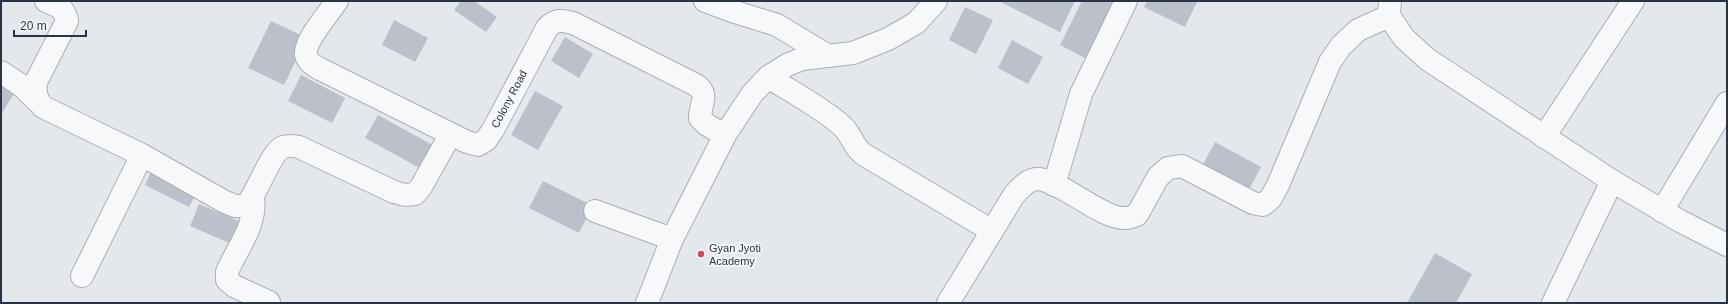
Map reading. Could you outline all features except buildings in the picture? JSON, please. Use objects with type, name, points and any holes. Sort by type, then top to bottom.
[{"type":"street","points":[[37,101],[35,92],[36,82],[67,22],[66,14],[61,8],[46,1]]},
{"type":"street","name":"Colony Road","points":[[337,1],[308,43],[306,55],[310,62],[318,68],[450,135],[467,142],[478,145],[486,140],[493,130],[547,28],[552,23],[561,20],[573,23],[699,87],[702,90],[704,97],[700,110],[700,118],[706,125],[725,136]]},
{"type":"street","points":[[705,1],[777,25],[828,56]]},
{"type":"street","points":[[646,303],[672,239],[725,136],[752,94],[768,77],[787,65],[802,59],[853,52],[888,39],[916,23],[936,1]]},
{"type":"street","points":[[1054,185],[1081,94],[1126,1]]},
{"type":"street","points":[[1544,137],[1633,1]]},
{"type":"street","points":[[948,303],[1014,195],[1026,183],[1038,179],[1054,185],[1110,215],[1125,219],[1137,215],[1158,177],[1168,168],[1182,166],[1253,203],[1264,205],[1271,198],[1278,185],[1330,62],[1341,46],[1358,30],[1389,8],[1404,38],[1427,59],[1612,182],[1727,245]]},
{"type":"street","points":[[1,72],[22,86],[43,107],[142,155],[235,206],[246,206],[253,198],[275,155],[282,148],[290,146],[299,147],[394,192],[405,195],[415,194],[422,187],[450,135]]},
{"type":"street","points":[[768,77],[799,95],[842,126],[849,133],[855,148],[863,154],[992,231]]},
{"type":"street","points":[[1662,210],[1727,103]]},
{"type":"street","points":[[82,276],[142,155]]},
{"type":"street","points":[[1553,303],[1612,182]]},
{"type":"street","points":[[253,198],[254,207],[252,218],[227,272],[227,280],[234,286],[269,302]]},
{"type":"street","points":[[595,211],[672,239]]},
{"type":"place","name":"Gyan Jyoti Academy","points":[[701,254]]}]
